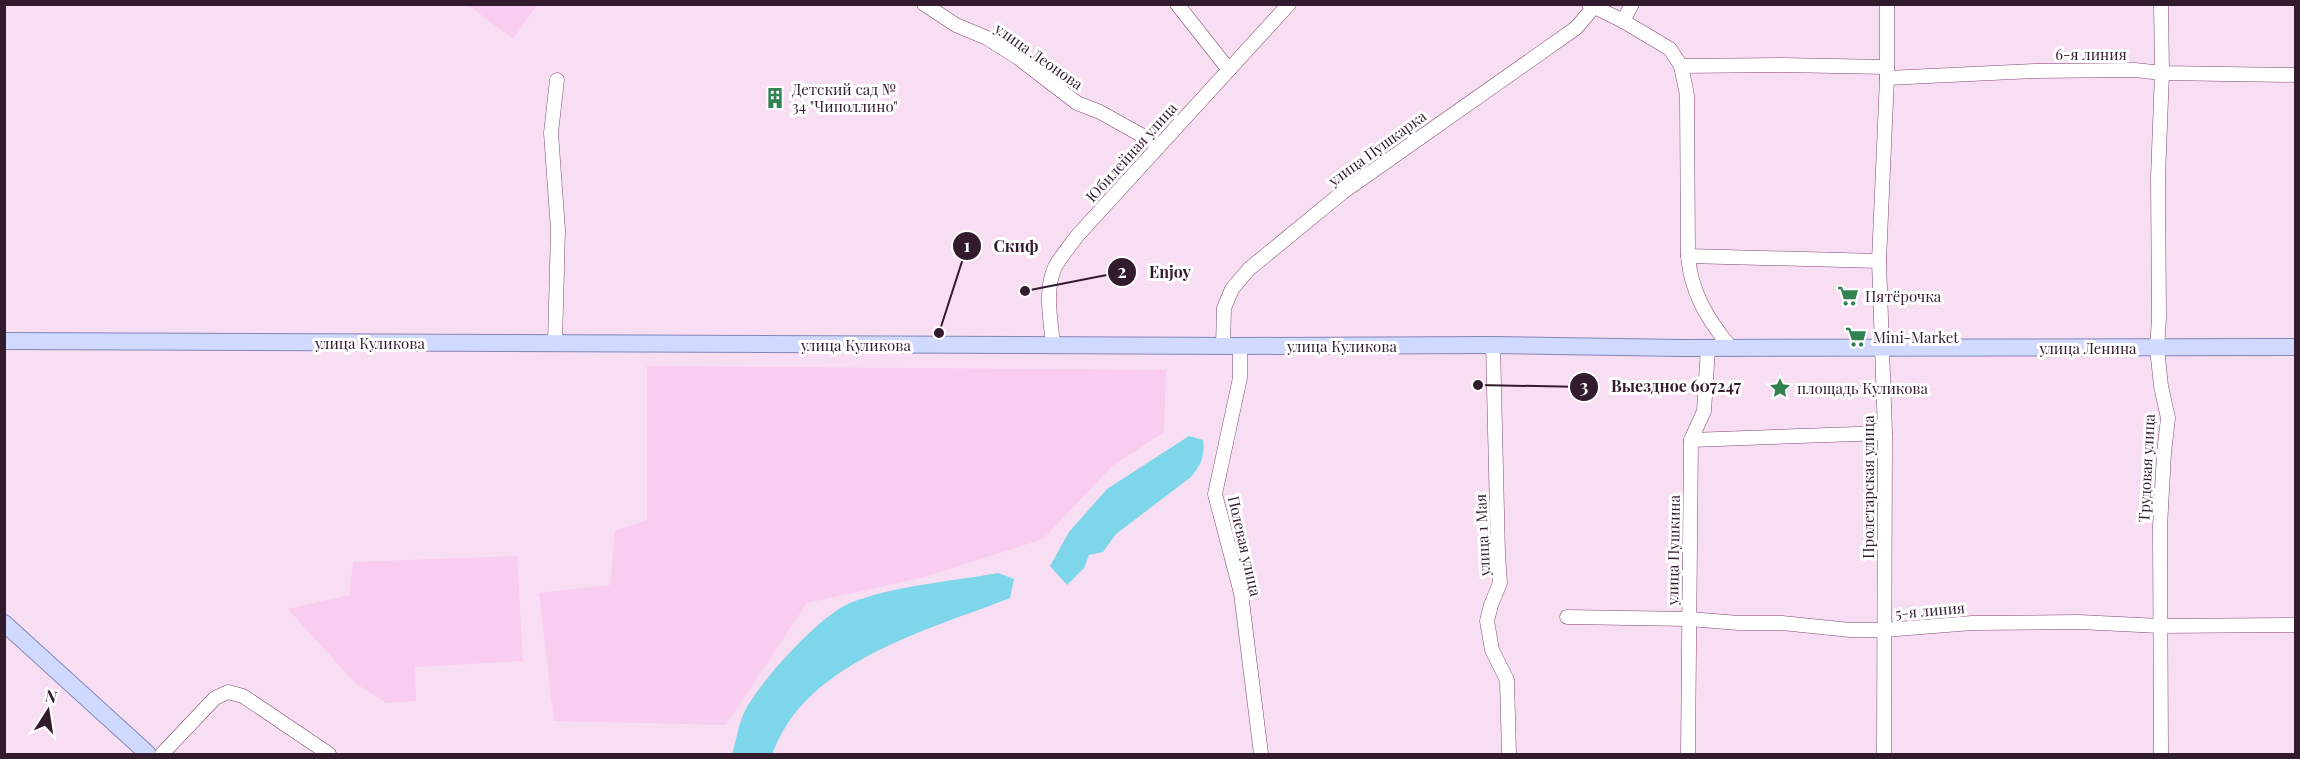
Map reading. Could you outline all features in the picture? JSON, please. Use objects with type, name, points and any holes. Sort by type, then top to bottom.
[{"type":"main road","name":"улица Куликова","points":[[4,341],[1493,345],[1708,348]]},
{"type":"main road","name":"улица Ленина","points":[[1881,348],[2295,347]]},
{"type":"main road","points":[[1708,348],[1881,348]]},
{"type":"main road","points":[[4,623],[148,754]]},
{"type":"street","points":[[1177,4],[1229,70]]},
{"type":"street","name":"Юбилейная улица","points":[[1053,345],[1049,304],[1050,281],[1055,267],[1077,236],[1289,4]]},
{"type":"street","points":[[1623,21],[1632,4]]},
{"type":"street","name":"Пролетарская улица","points":[[1884,754],[1885,433],[1879,261],[1887,72],[1887,4]]},
{"type":"street","name":"Трудовая улица","points":[[2161,754],[2160,527],[2168,418],[2161,386],[2157,348],[2162,4]]},
{"type":"street","points":[[1592,6],[1623,21],[1670,49],[1681,66],[1687,95],[1688,256],[1694,290],[1713,326],[1731,348]]},
{"type":"street","name":"улица Пушкарка","points":[[1231,346],[1224,308],[1232,289],[1249,269],[1343,192],[1576,28],[1592,6]]},
{"type":"street","name":"улица Леонова","points":[[928,8],[997,44],[1077,103],[1100,112],[1159,146]]},
{"type":"street","name":"6-я линия","points":[[1681,66],[1887,72],[2135,70],[2162,73],[2295,75]]},
{"type":"street","points":[[555,343],[558,230],[551,133],[557,80]]},
{"type":"street","points":[[1688,256],[1879,261]]},
{"type":"street","name":"улица 1 Мая","points":[[1493,345],[1500,583],[1487,621],[1492,650],[1506,680],[1509,754]]},
{"type":"street","name":"Полевая улица","points":[[1231,346],[1239,378],[1215,494],[1241,593],[1261,754]]},
{"type":"street","name":"улица Пушкина","points":[[1688,754],[1691,440],[1704,411],[1708,348]]},
{"type":"street","points":[[1691,440],[1885,433]]},
{"type":"street","name":"5-я линия","points":[[1567,617],[1782,623],[1850,630],[1884,630],[1972,623],[2079,622],[2160,626],[2295,625]]},
{"type":"street","points":[[162,754],[215,698],[228,692],[243,696],[329,754]]},
{"type":"shaded area","points":[[468,5],[537,5],[513,39]]},
{"type":"shaded area","points":[[647,366],[1166,370],[1164,432],[1112,466],[1043,539],[921,578],[807,603],[726,725],[554,721],[539,593],[610,585],[615,531],[647,520]]},
{"type":"shaded area","points":[[517,556],[523,661],[415,667],[416,701],[386,703],[355,683],[288,609],[349,595],[353,562]]},
{"type":"water","points":[[1189,436],[1203,440],[1202,460],[1191,477],[1116,534],[1103,552],[1089,555],[1084,568],[1067,585],[1050,566],[1069,532],[1107,489]]},
{"type":"water","points":[[998,573],[1014,579],[1010,598],[918,633],[857,662],[830,680],[806,701],[786,726],[772,754],[732,754],[743,715],[761,687],[790,652],[838,610],[850,603],[886,592]]},
{"type":"place","name":"Детский сад № 34 \"Чиполлино\"","points":[[775,98]]},
{"type":"place","name":"Enjoy","points":[[1025,291]]},
{"type":"place","name":"Пятёрочка","points":[[1848,296]]},
{"type":"place","name":"Скиф","points":[[939,333]]},
{"type":"place","name":"Mini-Market","points":[[1856,337]]},
{"type":"place","name":"Выездное 607247","points":[[1478,385]]},
{"type":"place","name":"площадь Куликова","points":[[1780,388]]}]
